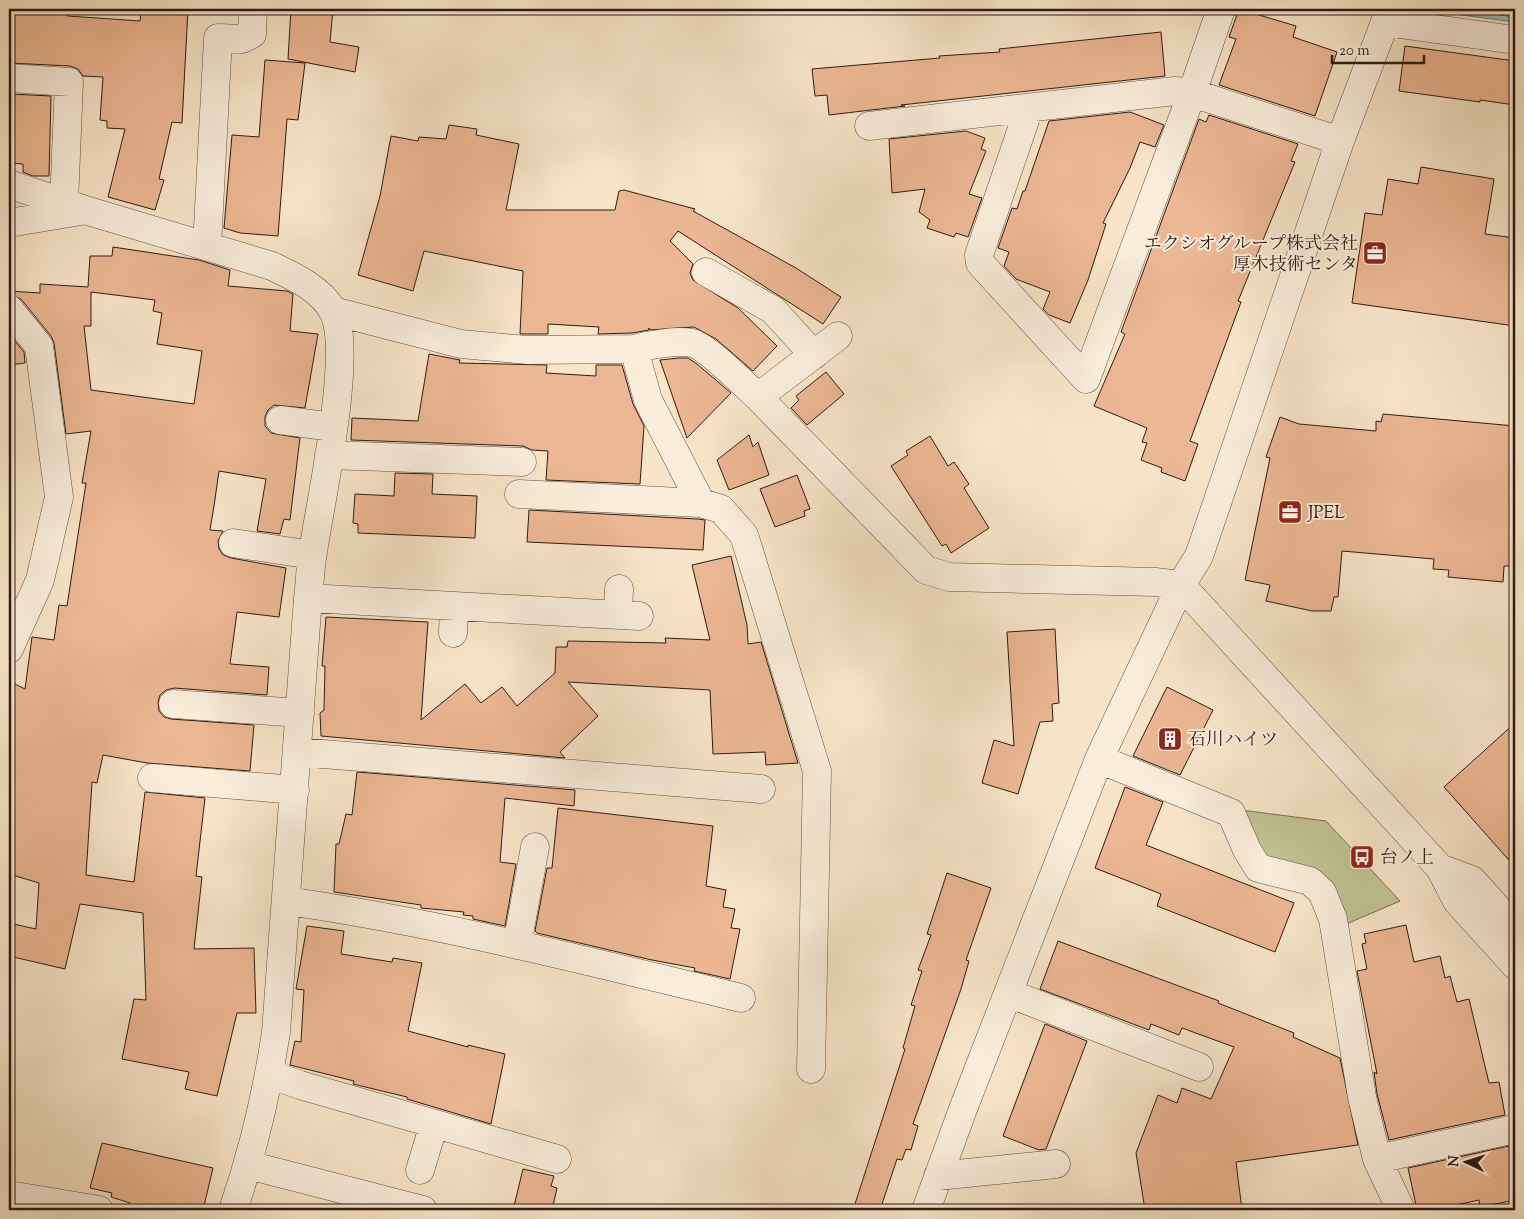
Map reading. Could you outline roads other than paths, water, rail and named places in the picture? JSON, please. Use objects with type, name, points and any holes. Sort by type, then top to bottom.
[{"type":"street","points":[[207,246],[218,38],[242,39],[252,34],[254,9]]},
{"type":"street","points":[[1029,108],[979,255],[980,263],[1086,379],[1192,93],[1221,9]]},
{"type":"street","points":[[926,1210],[1099,759],[1181,585],[1199,556],[1340,141],[1387,15],[1515,40]]},
{"type":"street","points":[[9,78],[70,82],[75,207]]},
{"type":"street","points":[[869,126],[1175,91],[1192,93],[1340,141]]},
{"type":"street","points":[[9,184],[75,207],[272,266],[297,278],[316,293],[333,311],[339,338],[340,362],[333,427],[312,555],[308,598],[276,1032],[270,1074],[248,1165],[233,1210]]},
{"type":"street","points":[[9,223],[75,207]]},
{"type":"street","points":[[722,273],[773,310],[814,355]]},
{"type":"street","points":[[9,309],[39,346],[58,497],[40,580],[9,649]]},
{"type":"street","points":[[333,311],[461,344],[527,350],[634,349],[649,345],[693,343],[730,370],[758,397],[926,570],[949,577],[1155,582],[1181,585],[1440,868],[1457,901],[1515,965]]},
{"type":"street","points":[[758,397],[838,336]]},
{"type":"street","points":[[634,349],[648,400],[701,503]]},
{"type":"street","points":[[280,420],[333,427]]},
{"type":"street","points":[[329,455],[523,453],[519,505],[701,503],[722,509],[744,535],[818,771],[811,1069]]},
{"type":"street","points":[[233,543],[312,555]]},
{"type":"street","points":[[308,598],[454,606],[625,607]]},
{"type":"street","points":[[453,633],[454,606]]},
{"type":"street","points":[[173,704],[300,713]]},
{"type":"street","points":[[298,752],[761,789]]},
{"type":"street","points":[[1099,759],[1231,813],[1246,850],[1258,868],[1310,881],[1322,892],[1333,919],[1362,1097],[1377,1158],[1401,1210]]},
{"type":"street","points":[[152,778],[295,790]]},
{"type":"street","points":[[517,945],[535,847]]},
{"type":"street","points":[[1440,868],[1472,880],[1515,928]]},
{"type":"street","points":[[287,901],[365,912],[517,945],[741,998]]},
{"type":"street","points":[[1008,993],[1165,1068],[1199,1067]]},
{"type":"street","points":[[270,1074],[556,1159]]},
{"type":"street","points":[[420,1170],[434,1124]]},
{"type":"street","points":[[1377,1158],[1515,1129]]},
{"type":"street","points":[[938,1176],[1056,1164]]},
{"type":"street","points":[[248,1165],[423,1210]]},
{"type":"street","points":[[9,1195],[99,1210]]},
{"type":"water","points":[[1515,9],[1515,22],[1424,10]]},
{"type":"place","name":"エクシオグループ株式会社 厚木技術センタ","points":[[1375,253]]},
{"type":"place","name":"JPEL","points":[[1290,512]]},
{"type":"place","name":"石川ハイツ","points":[[1170,739]]},
{"type":"place","name":"台ノ上","points":[[1362,857]]}]
